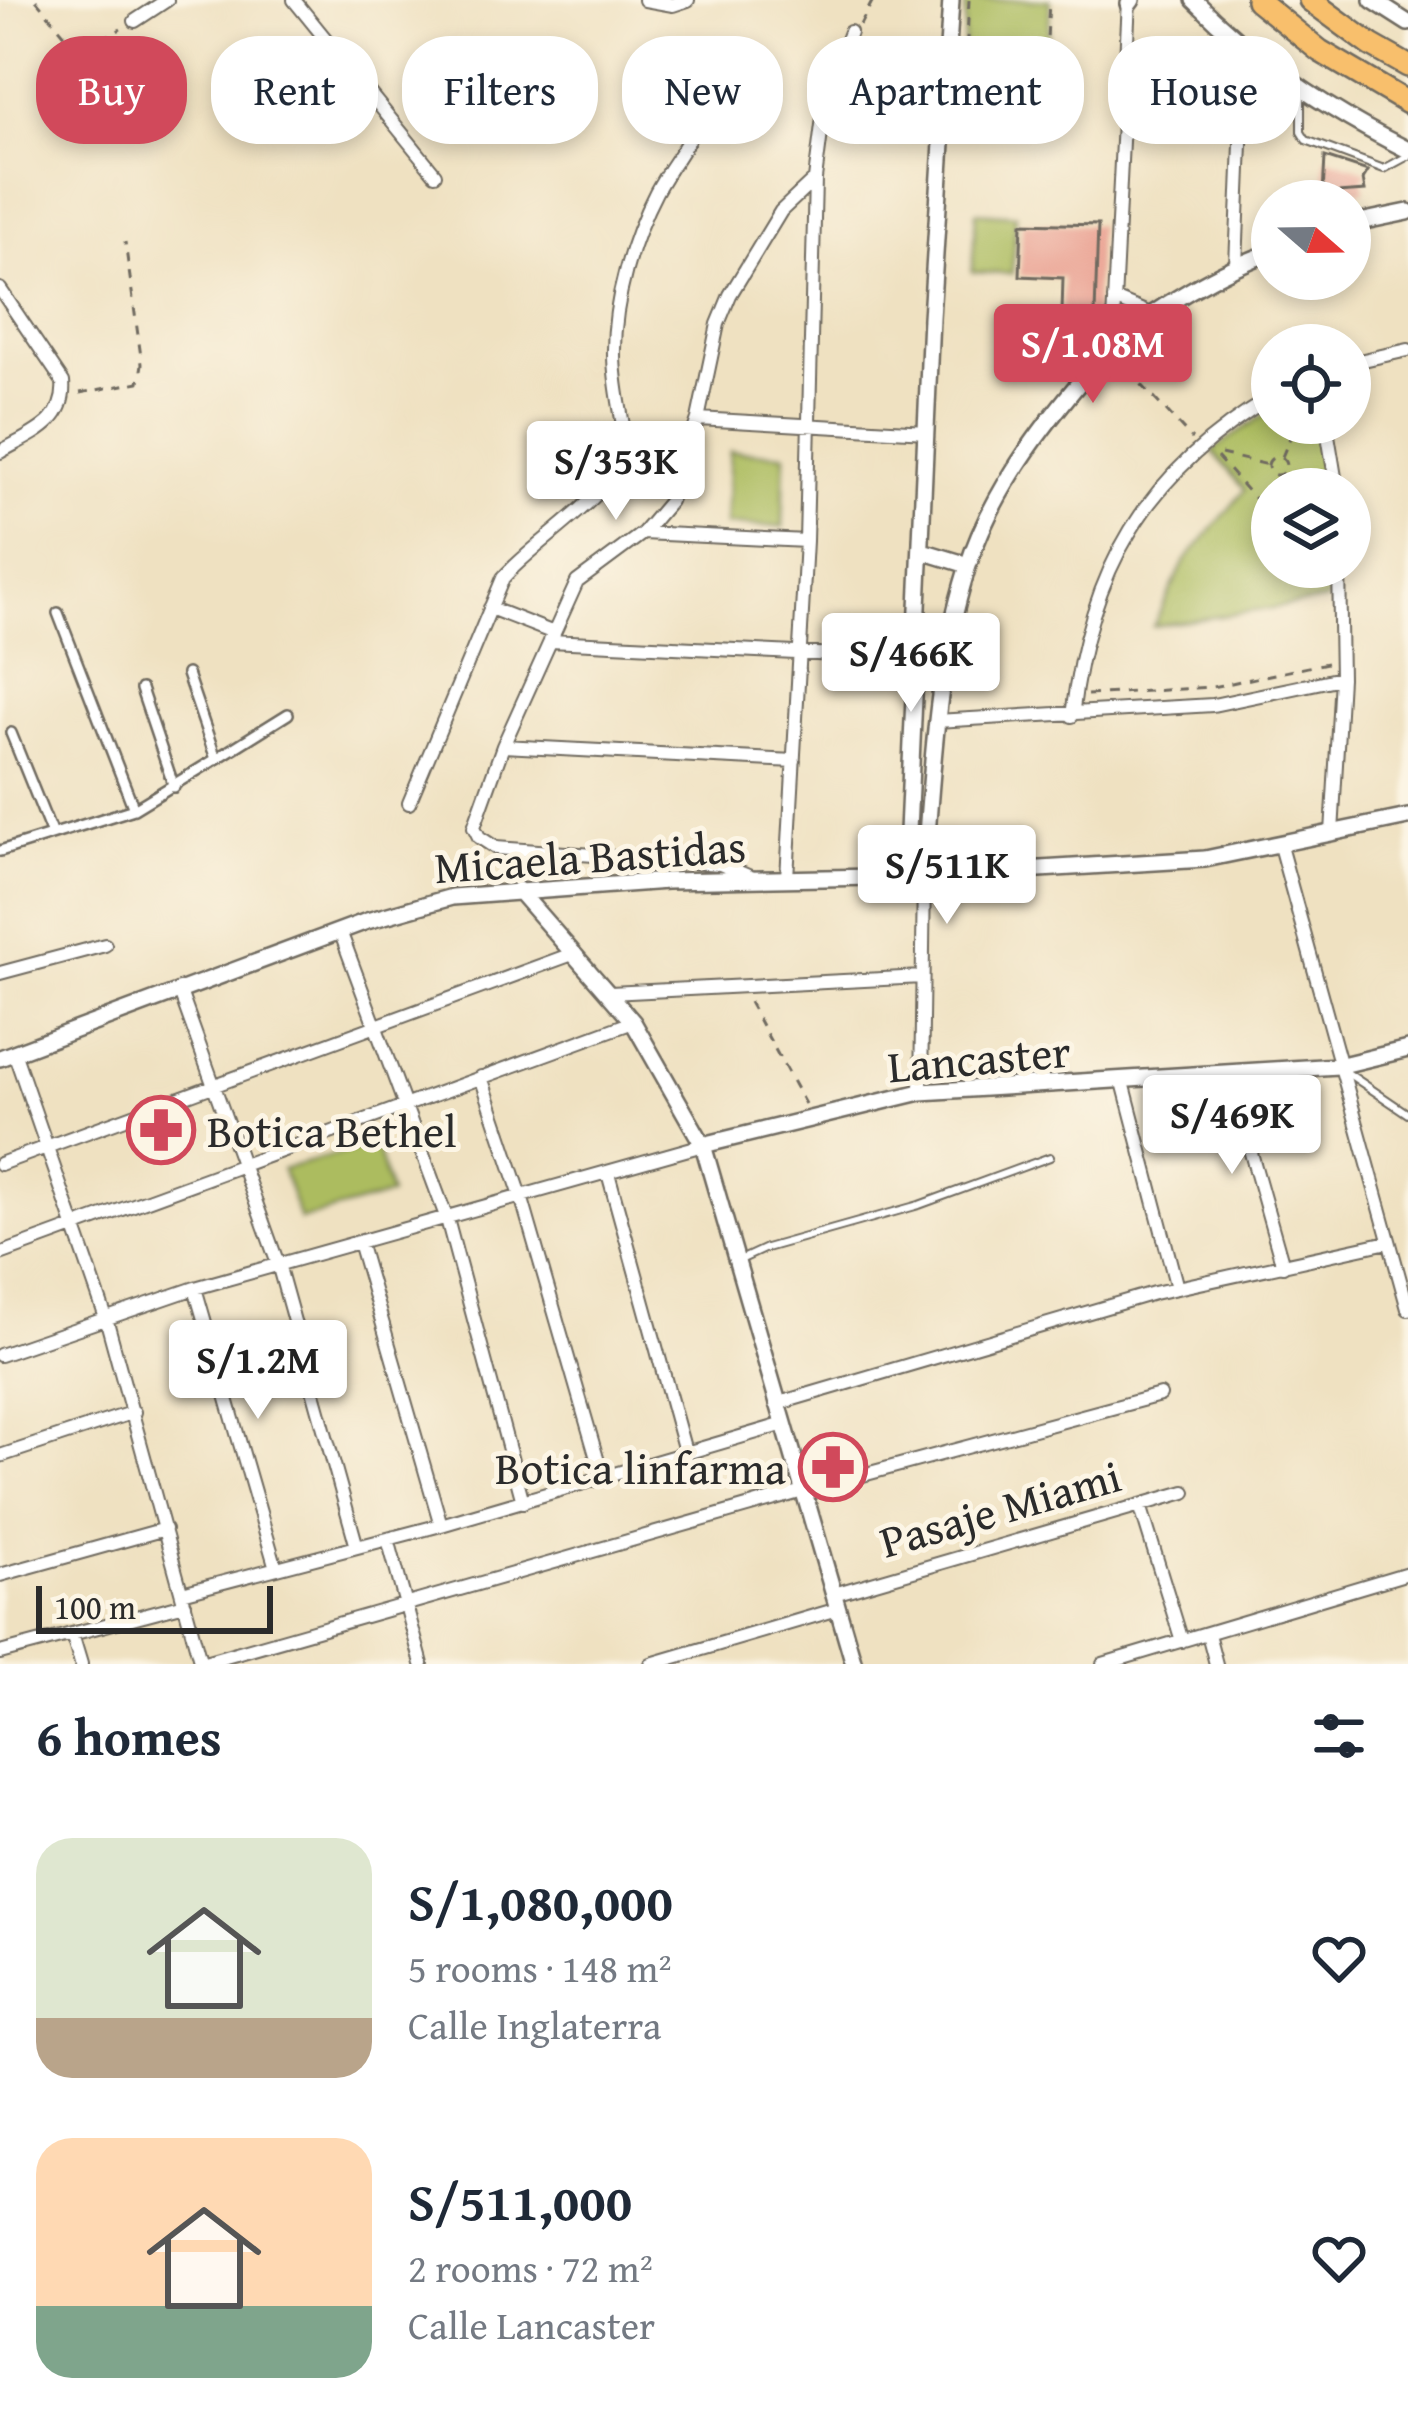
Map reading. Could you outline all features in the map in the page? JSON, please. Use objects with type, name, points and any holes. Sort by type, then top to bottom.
[{"type":"main road","points":[[1256,0],[1320,51],[1408,103]]},
{"type":"main road","points":[[1310,0],[1408,66]]},
{"type":"street","points":[[135,21],[167,0]]},
{"type":"street","points":[[294,0],[435,174]]},
{"type":"street","points":[[645,0],[674,5],[688,0]]},
{"type":"street","points":[[906,876],[951,0]]},
{"type":"street","points":[[1195,0],[1233,36]]},
{"type":"street","points":[[1372,0],[1408,23]]},
{"type":"street","points":[[1110,346],[1130,1]]},
{"type":"street","points":[[787,878],[806,541],[815,179],[826,94],[850,32]]},
{"type":"street","points":[[1301,90],[1408,153]]},
{"type":"street","points":[[409,803],[503,578],[526,551],[575,514],[618,472],[626,448],[614,355],[620,298],[636,240],[657,191],[689,144]]},
{"type":"street","points":[[1236,265],[1241,144]]},
{"type":"street","points":[[754,878],[720,864],[496,848],[474,827],[503,746],[577,582],[643,533],[670,501],[698,418],[718,324],[730,295],[782,211],[815,179]]},
{"type":"street","points":[[1371,220],[1408,212]]},
{"type":"street","points":[[921,1092],[924,876],[936,721],[968,565],[993,506],[1044,424],[1110,346],[1251,260]]},
{"type":"street","points":[[0,289],[63,382],[64,398],[52,422],[0,452]]},
{"type":"street","points":[[1114,299],[1154,316]]},
{"type":"street","points":[[1371,358],[1408,350]]},
{"type":"street","points":[[1072,716],[1083,693],[1091,616],[1132,528],[1199,446],[1251,412]]},
{"type":"street","points":[[698,418],[927,432]]},
{"type":"street","points":[[643,533],[806,541]]},
{"type":"street","points":[[922,551],[968,565]]},
{"type":"street","points":[[1332,833],[1341,678],[1339,588]]},
{"type":"street","points":[[490,608],[552,637],[918,659]]},
{"type":"street","points":[[58,614],[134,809]]},
{"type":"street","points":[[187,674],[216,759]]},
{"type":"street","points":[[936,721],[1213,705],[1341,678]]},
{"type":"street","points":[[141,688],[174,788]]},
{"type":"street","points":[[0,850],[134,809],[288,714]]},
{"type":"street","points":[[11,733],[50,832]]},
{"type":"street","points":[[503,746],[794,761]]},
{"type":"street","name":"Micaela Bastidas","points":[[7,1055],[432,901],[518,890],[754,878],[924,876],[1205,859],[1408,817]]},
{"type":"street","points":[[1280,846],[1408,1309]]},
{"type":"street","points":[[518,890],[633,1022],[704,1145],[854,1664]]},
{"type":"street","points":[[340,931],[447,1219],[523,1502]]},
{"type":"street","points":[[0,973],[105,945]]},
{"type":"street","points":[[0,1164],[575,953]]},
{"type":"street","points":[[610,993],[922,976]]},
{"type":"street","points":[[179,989],[278,1264],[357,1547]]},
{"type":"street","points":[[0,1254],[633,1022]]},
{"type":"street","name":"Lancaster","points":[[704,1145],[921,1092],[1338,1066],[1408,1049]]},
{"type":"street","points":[[7,1055],[47,1148],[106,1318],[201,1664],[1160,1394]]},
{"type":"street","points":[[1228,1075],[1283,1266]]},
{"type":"street","points":[[481,1077],[521,1196],[603,1479]]},
{"type":"street","points":[[1123,1082],[1177,1288]]},
{"type":"street","points":[[0,1355],[195,1288],[704,1145]]},
{"type":"street","points":[[608,1173],[686,1455]]},
{"type":"street","points":[[359,1242],[441,1525]]},
{"type":"street","points":[[776,1404],[1177,1288],[1388,1242]]},
{"type":"street","points":[[195,1288],[276,1568]]},
{"type":"street","points":[[0,1456],[134,1412]]},
{"type":"street","points":[[0,1653],[276,1568],[523,1502],[782,1425]]},
{"type":"street","name":"Pasaje Miami","points":[[651,1664],[1185,1492]]},
{"type":"street","points":[[1140,1505],[1183,1641]]},
{"type":"street","points":[[0,1575],[165,1529]]},
{"type":"street","points":[[388,1539],[422,1664]]},
{"type":"street","points":[[1103,1664],[1408,1573]]},
{"type":"street","points":[[72,1634],[81,1664]]},
{"type":"street","points":[[1208,1634],[1216,1664]]},
{"type":"lane","points":[[1301,90],[1301,132],[1306,140],[1384,169],[1408,153]]},
{"type":"lane","points":[[1338,1066],[1408,1114]]},
{"type":"lane","points":[[735,1263],[766,1248],[919,1205],[1050,1157]]},
{"type":"path","points":[[36,0],[71,44],[81,49],[135,21]]},
{"type":"path","points":[[850,32],[866,17],[873,0]]},
{"type":"path","points":[[969,0],[966,58],[1046,60],[1049,0]]},
{"type":"path","points":[[64,398],[139,382],[142,364],[125,242]]},
{"type":"path","points":[[1110,346],[1199,446]]},
{"type":"path","points":[[1282,458],[1288,444]]},
{"type":"path","points":[[1251,495],[1213,452],[1270,468]]},
{"type":"path","points":[[1268,465],[1282,458]]},
{"type":"path","points":[[1282,458],[1285,468]]},
{"type":"path","points":[[1083,693],[1212,687],[1340,660]]},
{"type":"path","points":[[740,985],[813,1118]]},
{"type":"green space","points":[[966,0],[1050,0],[1049,36],[964,36]]},
{"type":"green space","points":[[976,212],[1016,215],[1012,274],[972,272]]},
{"type":"green space","points":[[1251,424],[1251,444],[1319,444],[1321,468],[1251,468],[1251,588],[1328,588],[1328,600],[1153,626],[1185,561],[1245,490],[1212,451]]},
{"type":"green space","points":[[730,451],[785,454],[783,527],[726,525]]},
{"type":"green space","points":[[376,1144],[390,1195],[300,1220],[282,1169]]},
{"type":"building","points":[[1325,157],[1368,171],[1363,180],[1324,180]]},
{"type":"building","points":[[1022,223],[1098,225],[1095,314],[1062,313],[1063,278],[1020,276]]},
{"type":"place","name":"Botica Bethel","points":[[161,1130]]},
{"type":"place","name":"Botica linfarma","points":[[833,1467]]}]
